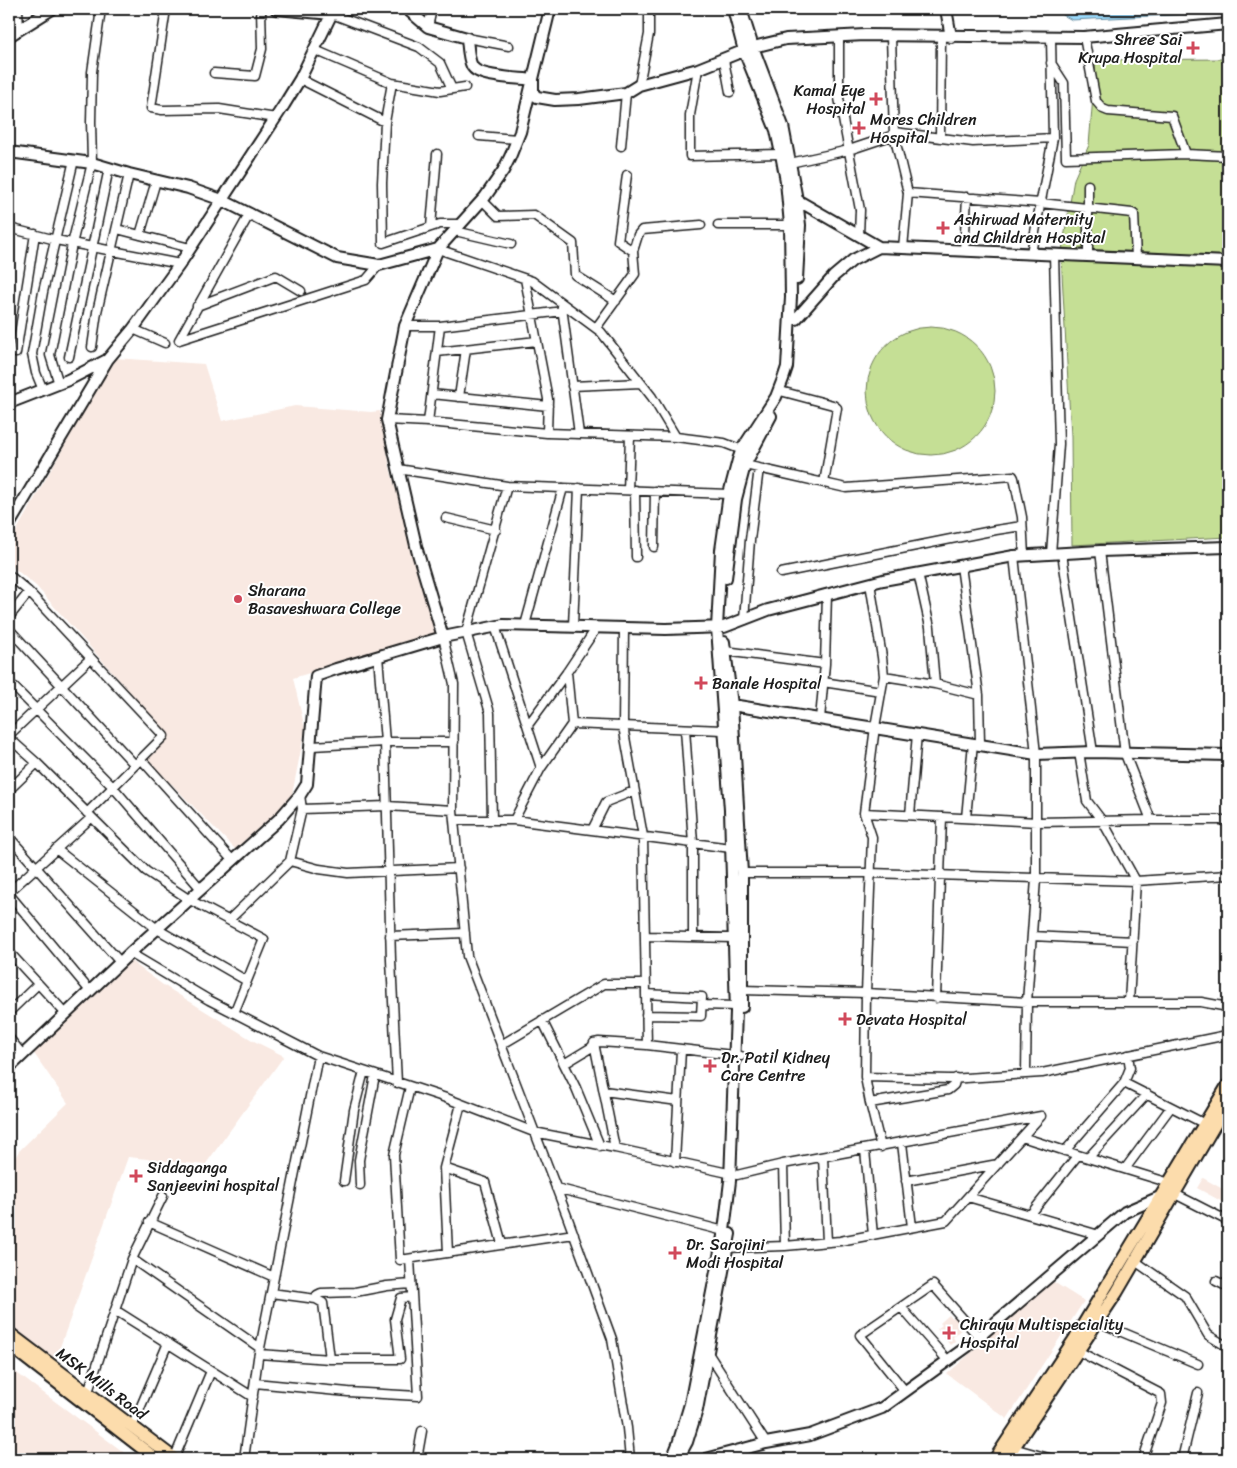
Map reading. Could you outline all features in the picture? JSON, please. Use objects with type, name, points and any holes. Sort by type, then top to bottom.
[{"type":"main road","points":[[1006,1459],[1098,1322],[1135,1261],[1205,1124],[1228,1085]]},
{"type":"main road","points":[[995,1459],[1074,1340],[1162,1196],[1172,1188],[1228,1102]]},
{"type":"main road","name":"MSK Mills Road","points":[[9,1333],[156,1459]]},
{"type":"main road","name":"MSK Mills Road","points":[[9,1346],[85,1398],[132,1427],[174,1459]]},
{"type":"street","points":[[18,9],[19,30]]},
{"type":"street","points":[[9,36],[52,9]]},
{"type":"street","points":[[59,384],[50,355],[72,244],[92,163],[90,122],[92,72],[101,9]]},
{"type":"street","points":[[166,9],[151,108],[162,110],[219,109],[276,118]]},
{"type":"street","points":[[214,73],[256,76],[262,48],[261,9]]},
{"type":"street","points":[[276,9],[333,11],[419,47],[440,63],[452,89]]},
{"type":"street","points":[[407,9],[428,26],[467,38],[509,46]]},
{"type":"street","points":[[428,26],[432,9]]},
{"type":"street","points":[[550,9],[517,139],[503,171],[482,200],[438,249],[404,326],[387,420],[417,550],[443,637],[454,684],[453,810],[467,956],[574,1234],[612,1339],[627,1428],[630,1459]]},
{"type":"street","points":[[639,85],[649,34],[649,9]]},
{"type":"street","points":[[733,9],[771,115],[781,154],[790,225],[792,297],[787,367],[784,380],[732,477],[721,550],[720,628],[723,730],[731,848],[733,938],[738,990],[735,1006],[738,1056]]},
{"type":"street","points":[[679,1459],[694,1423],[704,1352],[724,1248],[734,1174],[742,873],[732,705],[720,628],[735,508],[745,465],[746,451],[784,392],[790,375],[796,319],[800,225],[797,200],[783,126],[748,49],[741,9]]},
{"type":"street","points":[[940,138],[946,9]]},
{"type":"street","points":[[9,525],[108,359],[133,329],[180,264],[276,118],[300,79],[333,11]]},
{"type":"street","points":[[533,80],[533,93],[537,97],[545,99],[579,99],[626,93],[639,85],[698,69],[748,49],[786,39],[839,36],[1084,37],[1228,24]]},
{"type":"street","points":[[839,36],[839,98],[860,210],[859,235]]},
{"type":"street","points":[[891,36],[894,134],[908,192],[903,248]]},
{"type":"street","points":[[1084,37],[1096,101],[1103,109],[1108,111],[1172,116],[1186,154]]},
{"type":"street","points":[[467,38],[471,64],[474,70],[491,75],[533,80]]},
{"type":"street","points":[[1031,253],[1053,138],[1051,38]]},
{"type":"street","points":[[315,50],[392,83],[440,90],[465,87]]},
{"type":"street","points":[[724,60],[730,92]]},
{"type":"street","points":[[1051,63],[1064,83],[1066,158],[1186,154],[1228,156]]},
{"type":"street","points":[[698,69],[690,115],[690,156],[781,154]]},
{"type":"street","points":[[300,79],[385,122]]},
{"type":"street","points":[[392,83],[385,122],[382,182],[383,243],[440,224],[458,227],[511,244]]},
{"type":"street","points":[[621,146],[626,93]]},
{"type":"street","points":[[790,163],[850,150],[894,134],[973,142],[1053,138]]},
{"type":"street","points":[[479,136],[517,139]]},
{"type":"street","points":[[9,152],[92,163],[188,188],[222,200],[250,213],[337,258],[378,265],[438,249],[532,281],[562,307],[601,332],[652,397],[676,437]]},
{"type":"street","points":[[431,227],[436,154]]},
{"type":"street","points":[[43,390],[36,373],[32,354],[43,292],[74,160]]},
{"type":"street","points":[[69,357],[109,168]]},
{"type":"street","points":[[92,347],[97,312],[129,174]]},
{"type":"street","points":[[627,175],[618,241],[633,251]]},
{"type":"street","points":[[140,235],[156,181]]},
{"type":"street","points":[[1088,185],[1088,256]]},
{"type":"street","points":[[908,192],[1042,202],[1134,213],[1136,258]]},
{"type":"street","points":[[964,251],[967,197]]},
{"type":"street","points":[[482,200],[498,216],[534,215],[573,243],[575,275],[616,300]]},
{"type":"street","points":[[797,200],[879,247],[1228,262]]},
{"type":"street","points":[[250,213],[179,340],[366,280],[378,265]]},
{"type":"street","points":[[596,328],[635,274],[633,251],[638,235],[642,230],[701,225]]},
{"type":"street","points":[[718,226],[790,225]]},
{"type":"street","points":[[9,228],[72,244],[180,264]]},
{"type":"street","points":[[117,229],[190,248]]},
{"type":"street","points":[[16,352],[35,234]]},
{"type":"street","points":[[796,319],[834,276],[854,260],[879,247]]},
{"type":"street","points":[[1051,554],[1059,444],[1054,254]]},
{"type":"street","points":[[197,306],[276,276],[300,291]]},
{"type":"street","points":[[526,279],[548,399],[547,434]]},
{"type":"street","points":[[404,326],[440,326],[532,316],[562,307]]},
{"type":"street","points":[[562,307],[578,434]]},
{"type":"street","points":[[428,422],[440,326]]},
{"type":"street","points":[[133,329],[165,343]]},
{"type":"street","points":[[437,352],[537,341]]},
{"type":"street","points":[[459,396],[466,349]]},
{"type":"street","points":[[9,403],[59,384],[108,359]]},
{"type":"street","points":[[572,386],[641,383]]},
{"type":"street","points":[[784,392],[833,405],[837,408],[824,483]]},
{"type":"street","points":[[432,394],[548,406]]},
{"type":"street","points":[[387,420],[428,422],[547,434],[676,437],[710,440],[746,451]]},
{"type":"street","points":[[630,436],[631,490],[636,557]]},
{"type":"street","points":[[745,465],[846,488],[1013,476],[1014,478],[1021,512],[1022,526],[1019,556],[1036,754],[1036,879],[1027,1002],[1026,1073]]},
{"type":"street","points":[[744,620],[750,540],[760,468]]},
{"type":"street","points":[[398,469],[507,486],[729,494]]},
{"type":"street","points":[[492,820],[490,713],[466,632],[507,486]]},
{"type":"street","points":[[525,625],[563,488]]},
{"type":"street","points":[[573,626],[579,488]]},
{"type":"street","points":[[654,491],[654,547]]},
{"type":"street","points":[[446,518],[496,530]]},
{"type":"street","points":[[781,573],[1022,526]]},
{"type":"street","points":[[9,1068],[120,962],[279,819],[300,795],[307,784],[312,746],[316,676],[443,637],[502,625],[720,628],[768,610],[827,594],[918,573],[1019,556],[1100,551],[1228,547]]},
{"type":"street","points":[[1100,551],[1125,754],[1151,820]]},
{"type":"street","points":[[1062,554],[1093,752]]},
{"type":"street","points":[[961,566],[978,695],[977,744],[966,818]]},
{"type":"street","points":[[918,573],[930,626],[935,684]]},
{"type":"street","points":[[9,575],[29,592],[164,736],[113,787],[56,849],[9,893],[90,991]]},
{"type":"street","points":[[870,584],[884,676],[875,727],[864,814],[872,837],[865,1077],[881,1147]]},
{"type":"street","points":[[9,617],[29,592]]},
{"type":"street","points":[[820,719],[824,682],[827,594]]},
{"type":"street","points":[[495,626],[541,768]]},
{"type":"street","points":[[528,725],[597,627]]},
{"type":"street","points":[[624,628],[623,726],[642,836],[647,1046]]},
{"type":"street","points":[[9,629],[233,861]]},
{"type":"street","points":[[725,651],[825,664]]},
{"type":"street","points":[[378,656],[385,742],[390,936],[397,1083]]},
{"type":"street","points":[[91,658],[9,737],[146,871],[190,900],[230,919],[264,939],[234,1013]]},
{"type":"street","points":[[514,820],[541,768],[572,724],[567,672]]},
{"type":"street","points":[[884,676],[935,684],[978,695]]},
{"type":"street","points":[[9,682],[113,787],[201,889]]},
{"type":"street","points":[[824,682],[881,691]]},
{"type":"street","points":[[732,705],[1036,754],[1093,752],[1228,755]]},
{"type":"street","points":[[572,724],[723,730]]},
{"type":"street","points":[[685,729],[693,843],[693,937]]},
{"type":"street","points":[[910,815],[917,734]]},
{"type":"street","points":[[312,746],[385,742],[454,742]]},
{"type":"street","points":[[1079,752],[1087,801],[1103,822],[1136,881],[1129,1002]]},
{"type":"street","points":[[9,790],[37,763]]},
{"type":"street","points":[[592,830],[606,802],[634,791]]},
{"type":"street","points":[[230,919],[290,862],[302,809],[300,795]]},
{"type":"street","points":[[302,809],[387,806],[453,810]]},
{"type":"street","points":[[864,814],[1037,822],[1228,820]]},
{"type":"street","points":[[936,998],[942,817]]},
{"type":"street","points":[[454,820],[514,820],[731,848]]},
{"type":"street","points":[[9,838],[120,962]]},
{"type":"street","points":[[56,849],[157,929],[247,982]]},
{"type":"street","points":[[290,862],[348,873],[459,868]]},
{"type":"street","points":[[742,873],[870,873],[1136,881],[1228,875]]},
{"type":"street","points":[[390,936],[465,933]]},
{"type":"street","points":[[645,936],[733,938]]},
{"type":"street","points":[[1032,936],[1133,941]]},
{"type":"street","points":[[9,952],[66,1014]]},
{"type":"street","points":[[130,953],[209,1000],[318,1056],[461,1104],[534,1132],[734,1174],[1041,1116],[946,1221],[828,1242],[785,1246],[724,1248]]},
{"type":"street","points":[[9,1012],[38,984]]},
{"type":"street","points":[[501,1045],[604,984],[646,984]]},
{"type":"street","points":[[738,990],[866,993],[1027,1002],[1201,1002],[1228,1007]]},
{"type":"street","points":[[646,994],[702,997],[700,1016],[646,1015]]},
{"type":"street","points":[[702,1005],[735,1006]]},
{"type":"street","points":[[542,1020],[564,1064],[600,1146]]},
{"type":"street","points":[[865,1077],[956,1078],[1042,1073],[1222,1036],[1228,1038]]},
{"type":"street","points":[[9,1038],[23,1054]]},
{"type":"street","points":[[564,1064],[592,1047],[594,1043],[599,1042],[738,1056]]},
{"type":"street","points":[[594,1043],[615,1148]]},
{"type":"street","points":[[675,1162],[681,1050]]},
{"type":"street","points":[[244,1459],[259,1351],[318,1056]]},
{"type":"street","points":[[1065,1151],[1124,1082],[1130,1068],[1128,1056]]},
{"type":"street","points":[[344,1181],[354,1110],[364,1072]]},
{"type":"street","points":[[360,1185],[359,1160],[375,1075]]},
{"type":"street","points":[[870,1103],[948,1090],[954,1085],[956,1078]]},
{"type":"street","points":[[1124,1082],[1205,1124]]},
{"type":"street","points":[[410,1087],[394,1155],[400,1260],[574,1234]]},
{"type":"street","points":[[604,1091],[678,1101]]},
{"type":"street","points":[[1088,1158],[1147,1094]]},
{"type":"street","points":[[448,1253],[444,1168],[461,1104]]},
{"type":"street","points":[[1124,1169],[1171,1107]]},
{"type":"street","points":[[1022,1137],[1124,1169],[1172,1188],[1228,1221]]},
{"type":"street","points":[[902,1143],[912,1227]]},
{"type":"street","points":[[865,1150],[873,1235]]},
{"type":"street","points":[[1030,1215],[1078,1155]]},
{"type":"street","points":[[823,1157],[828,1242]]},
{"type":"street","points":[[783,1164],[785,1246]]},
{"type":"street","points":[[906,1181],[998,1164]]},
{"type":"street","points":[[444,1168],[485,1182],[502,1244]]},
{"type":"street","points":[[724,1248],[724,1232],[734,1174]]},
{"type":"street","points":[[556,1188],[724,1232]]},
{"type":"street","points":[[85,1398],[132,1259],[163,1196]]},
{"type":"street","points":[[706,1459],[766,1443],[810,1436],[882,1408],[979,1337],[1125,1212],[1162,1196]]},
{"type":"street","points":[[968,1197],[1098,1235]]},
{"type":"street","points":[[149,1222],[274,1277]]},
{"type":"street","points":[[255,1383],[348,1392],[418,1396],[410,1258]]},
{"type":"street","points":[[132,1259],[259,1351],[330,1359],[400,1359],[395,1318],[401,1298],[412,1297]]},
{"type":"street","points":[[1135,1261],[1185,1296],[1208,1335],[1228,1346]]},
{"type":"street","points":[[1216,1281],[1228,1287]]},
{"type":"street","points":[[316,1299],[317,1295],[321,1293],[355,1292],[411,1284]]},
{"type":"street","points":[[905,1391],[860,1336],[933,1285],[979,1337]]},
{"type":"street","points":[[271,1293],[316,1299],[323,1303],[330,1359]]},
{"type":"street","points":[[900,1308],[948,1361]]},
{"type":"street","points":[[115,1310],[253,1397]]},
{"type":"street","points":[[1098,1322],[1198,1364]]},
{"type":"street","points":[[132,1427],[168,1343]]},
{"type":"street","points":[[1078,1351],[1161,1394],[1162,1403],[1143,1459]]},
{"type":"street","points":[[704,1352],[766,1443]]},
{"type":"street","points":[[672,1459],[686,1422],[704,1352]]},
{"type":"street","points":[[174,1459],[211,1371]]},
{"type":"street","points":[[1192,1459],[1183,1458],[1198,1393]]},
{"type":"street","points":[[417,1459],[422,1431]]},
{"type":"street","points":[[1013,1448],[1052,1459]]},
{"type":"shaded area","name":"Sharana Basaveshwara College","points":[[114,358],[204,364],[222,421],[295,406],[371,412],[380,411],[390,468],[438,634],[293,678],[305,729],[291,800],[235,849],[148,760],[169,736],[36,586],[9,564],[9,544]]},
{"type":"shaded area","points":[[128,959],[163,985],[252,1040],[284,1056],[205,1165],[128,1157],[55,1361],[9,1325],[9,1225],[12,1218],[9,1214],[9,1168],[19,1151],[68,1103],[33,1052]]},
{"type":"shaded area","points":[[1203,1178],[1228,1192],[1228,1205],[1197,1188]]},
{"type":"shaded area","points":[[1052,1281],[1084,1301],[1007,1419],[947,1374]]},
{"type":"shaded area","name":"Chirayu Multispeciality Hospital","points":[[949,1315],[952,1318],[955,1316],[964,1327],[953,1337],[955,1341],[950,1345],[937,1329],[942,1325],[940,1323]]},
{"type":"shaded area","points":[[9,1367],[30,1383],[133,1459],[9,1459]]},
{"type":"green space","points":[[1228,59],[1228,537],[1072,545],[1071,436],[1061,256],[1074,179],[1089,145],[1096,60]]},
{"type":"green space","points":[[931,327],[944,328],[956,332],[976,346],[990,366],[994,378],[994,404],[990,416],[976,436],[956,450],[944,454],[931,455],[918,454],[906,450],[886,436],[872,416],[868,404],[867,391],[868,378],[872,366],[886,346],[906,332],[918,328]]},
{"type":"water","points":[[1062,9],[1228,9],[1228,12],[1072,20],[1063,15]]},
{"type":"place","name":"Shree Sai Krupa Hospital","points":[[1193,48]]},
{"type":"place","name":"Kamal Eye Hospital","points":[[876,99]]},
{"type":"place","name":"Mores Children Hospital","points":[[859,128]]},
{"type":"place","name":"Ashirwad Maternity and Children Hospital","points":[[943,228]]},
{"type":"place","name":"Sharana Basaveshwara College","points":[[238,599]]},
{"type":"place","name":"Banale Hospital","points":[[701,683]]},
{"type":"place","name":"Devata Hospital","points":[[845,1019]]},
{"type":"place","name":"Dr. Patil Kidney Care Centre","points":[[710,1066]]},
{"type":"place","name":"Siddaganga Sanjeevini hospital","points":[[136,1176]]},
{"type":"place","name":"Dr. Sarojini Modi Hospital","points":[[675,1253]]},
{"type":"place","name":"Chirayu Multispeciality Hospital","points":[[949,1333]]}]
